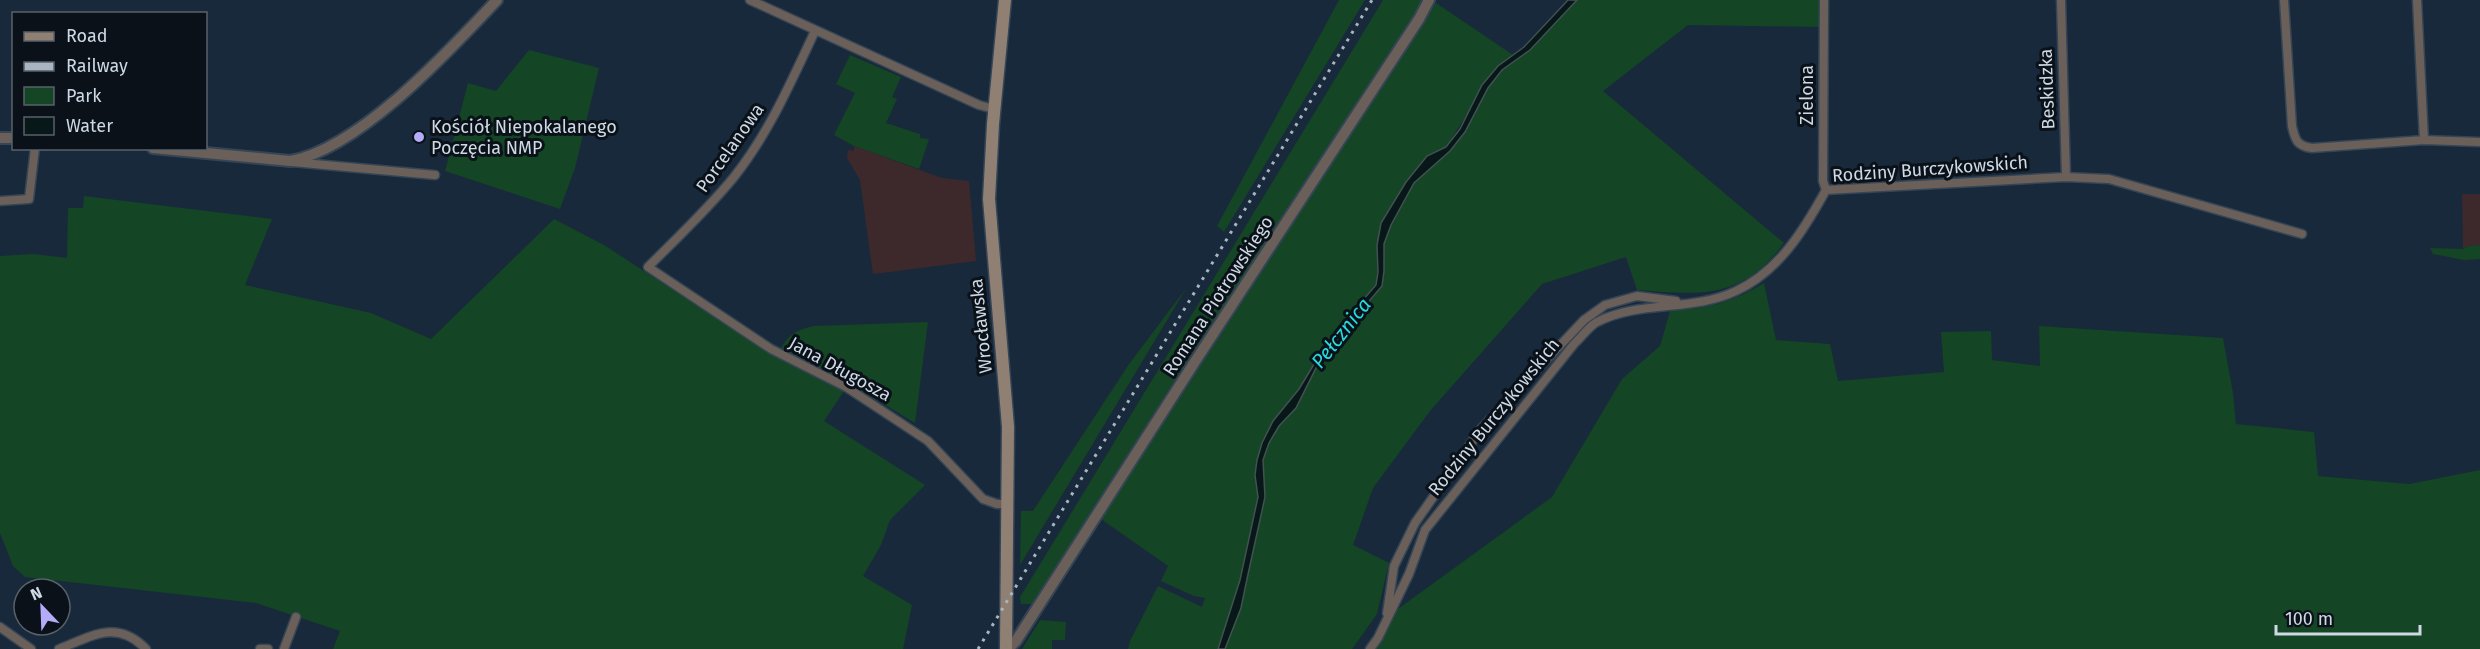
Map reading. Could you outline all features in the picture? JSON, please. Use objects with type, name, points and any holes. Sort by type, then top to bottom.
[{"type":"main road","name":"Wrocławska","points":[[1005,0],[994,109],[989,213],[1007,406],[1007,649]]},
{"type":"street","points":[[290,161],[306,159],[324,150],[398,97],[447,53],[497,0]]},
{"type":"street","points":[[750,0],[979,105],[994,109]]},
{"type":"street","name":"Romana Piotrowskiego","points":[[1007,649],[1016,641],[1035,612],[1196,360],[1419,19],[1429,0]]},
{"type":"street","name":"Zielona","points":[[1824,0],[1823,181],[1826,190]]},
{"type":"street","name":"Beskidzka","points":[[2061,0],[2066,177]]},
{"type":"street","points":[[2284,0],[2292,126],[2295,140],[2302,146],[2312,148],[2424,140],[2480,142]]},
{"type":"street","points":[[2418,0],[2424,140]]},
{"type":"street","name":"Porcelanowa","points":[[648,267],[706,210],[741,167],[776,112],[815,31]]},
{"type":"street","points":[[0,201],[29,199],[35,150]]},
{"type":"street","points":[[174,150],[435,175]]},
{"type":"street","name":"Rodziny Burczykowskich","points":[[1370,649],[1378,638],[1409,573],[1425,530],[1574,345],[1595,323],[1628,312],[1712,300],[1736,291],[1771,268],[1802,234],[1826,190],[2066,177],[2109,179],[2302,234]]},
{"type":"street","name":"Jana Długosza","points":[[648,267],[771,349],[846,387],[928,441],[983,499],[997,504],[1008,504]]},
{"type":"street","name":"Rodziny Burczykowskich","points":[[1385,622],[1394,566],[1416,523],[1481,429],[1584,320],[1605,305],[1637,296],[1688,302]]},
{"type":"street","points":[[1006,623],[1024,620],[1035,612]]},
{"type":"street","points":[[284,649],[296,617]]},
{"type":"street","points":[[0,627],[32,649]]},
{"type":"street","points":[[59,649],[106,631],[119,632],[132,637],[146,649]]},
{"type":"street","points":[[260,649],[268,649]]},
{"type":"shaded area","points":[[854,146],[942,178],[969,181],[976,261],[873,274],[860,180],[847,158],[848,150],[854,151]]},
{"type":"shaded area","points":[[2462,194],[2480,194],[2480,245],[2463,249]]},
{"type":"green space","points":[[1339,0],[1365,0],[1224,232],[1217,226]]},
{"type":"green space","points":[[1383,0],[1422,0],[1032,604],[1021,604],[1020,597]]},
{"type":"green space","points":[[1577,0],[1819,0],[1819,27],[1688,25],[1603,91],[1784,243],[1768,262],[1752,275],[1719,290],[1681,293],[1637,290],[1626,257],[1542,284],[1430,411],[1373,488],[1353,545],[1389,563],[1377,614],[1352,649],[1225,649],[1241,608],[1263,460],[1269,443],[1279,426],[1296,408],[1316,368],[1335,341],[1374,296],[1384,271],[1384,244],[1391,225],[1414,183],[1450,151],[1465,132],[1488,88],[1502,70],[1530,50]]},
{"type":"green space","points":[[1436,3],[1513,55],[1498,66],[1446,147],[1427,156],[1406,182],[1392,205],[1377,245],[1376,285],[1330,338],[1299,389],[1273,421],[1255,475],[1258,497],[1240,580],[1218,649],[1128,649],[1158,586],[1202,607],[1205,598],[1194,596],[1161,581],[1168,566],[1101,519]]},
{"type":"green space","points":[[529,50],[599,68],[575,168],[560,209],[445,171],[468,83],[496,91]]},
{"type":"green space","points":[[850,55],[901,77],[892,97],[897,99],[886,123],[920,134],[920,138],[929,139],[919,169],[854,146],[834,135],[855,93],[836,84]]},
{"type":"green space","points":[[84,196],[272,219],[245,285],[371,313],[431,339],[554,219],[604,245],[771,354],[844,391],[824,421],[925,485],[890,520],[881,545],[863,576],[912,605],[903,649],[333,649],[340,631],[256,603],[72,582],[72,577],[25,577],[13,566],[0,533],[0,256],[33,254],[67,258],[68,208],[83,208]]},
{"type":"green space","points":[[2480,245],[2480,259],[2464,260],[2433,254],[2430,248],[2463,249]]},
{"type":"green space","points":[[1764,283],[1776,340],[1830,344],[1838,381],[1944,372],[1941,332],[1991,331],[1992,360],[2040,366],[2039,326],[2223,338],[2236,424],[2314,432],[2318,476],[2409,484],[2480,470],[2480,649],[1365,649],[1391,614],[1552,497],[1622,379],[1660,346],[1670,311],[1719,303],[1740,296]]},
{"type":"green space","points":[[1187,287],[1020,565],[1021,511],[1033,511],[1129,364]]},
{"type":"green space","points":[[928,322],[915,423],[849,383],[781,348],[794,333],[814,326]]},
{"type":"green space","points":[[1040,620],[1066,622],[1065,640],[1052,640],[1052,649],[1022,649]]},
{"type":"water","name":"Pełcznica","points":[[1568,0],[1577,0],[1530,50],[1502,70],[1488,88],[1465,132],[1450,151],[1414,183],[1391,225],[1384,244],[1382,286],[1335,341],[1316,368],[1296,408],[1279,426],[1269,443],[1263,460],[1265,497],[1241,608],[1225,649],[1218,649],[1240,580],[1258,497],[1255,475],[1257,460],[1262,443],[1273,421],[1299,389],[1330,338],[1376,285],[1377,245],[1381,223],[1406,182],[1427,156],[1446,147],[1460,129],[1482,85],[1498,66],[1524,47]]},
{"type":"railway","points":[[978,649],[1372,0]]},
{"type":"place","name":"Kościół Niepokalanego Poczęcia NMP","points":[[419,137]]}]
